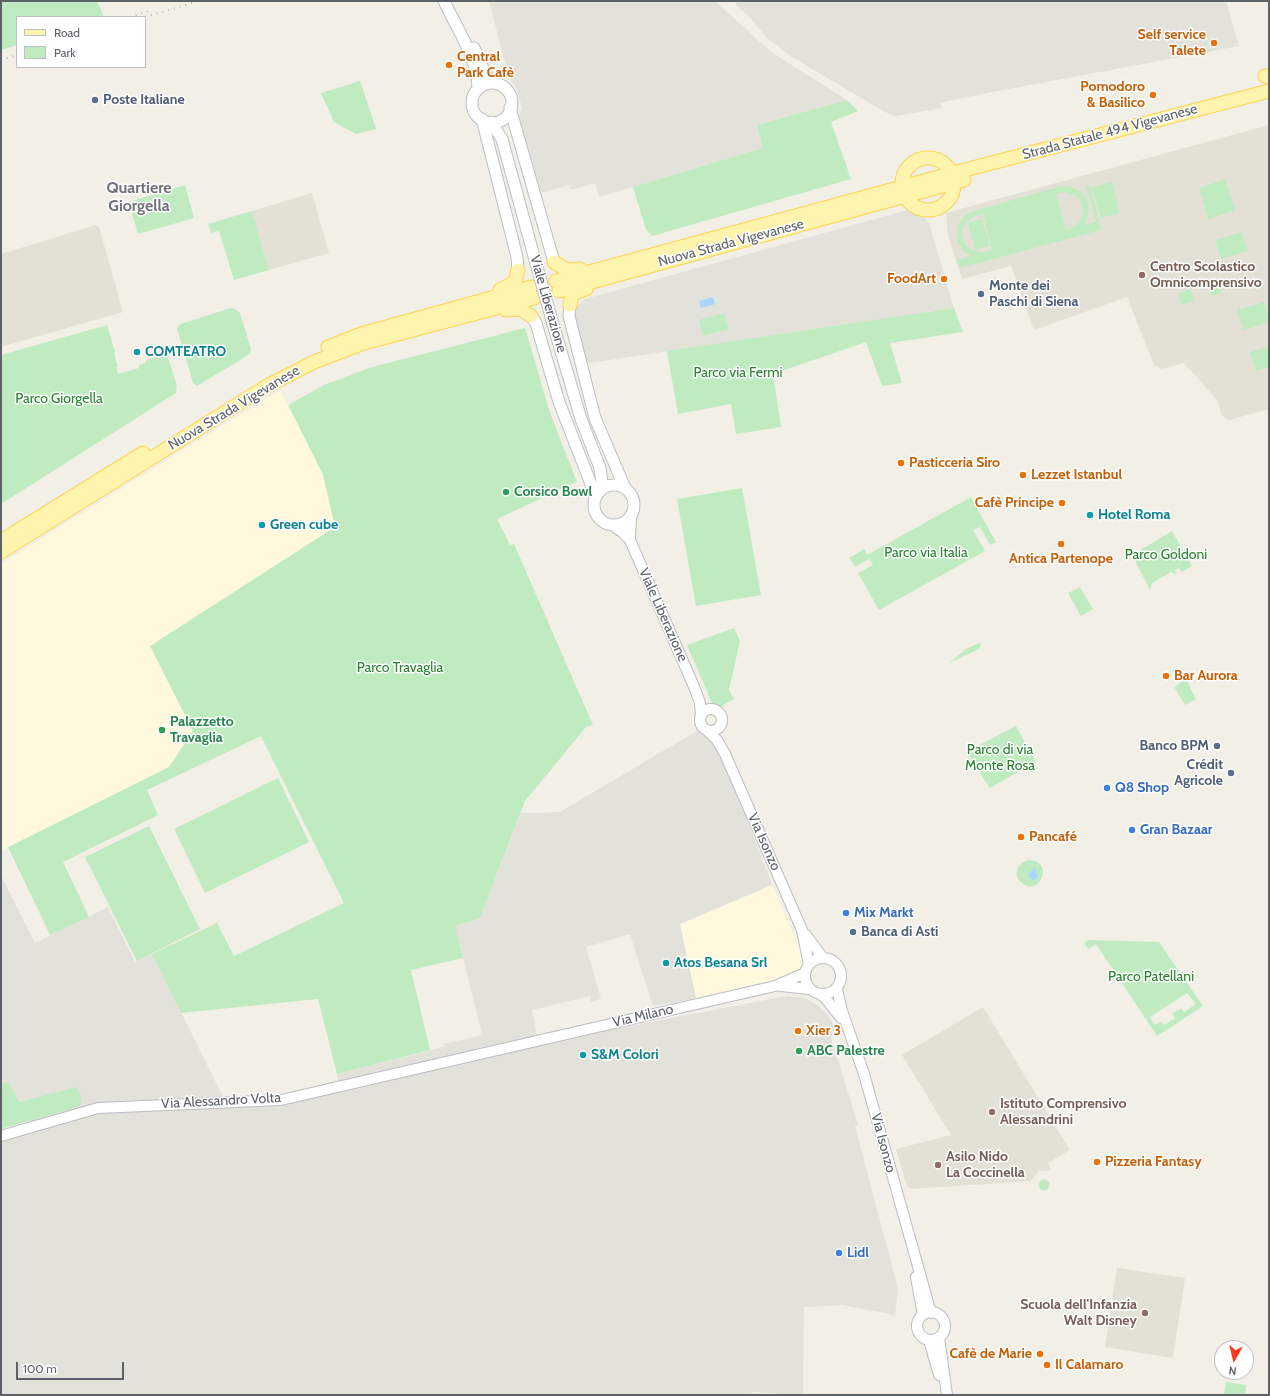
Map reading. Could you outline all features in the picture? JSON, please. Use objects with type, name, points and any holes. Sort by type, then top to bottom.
[{"type":"main road","name":"Viale Liberazione","points":[[444,1],[486,75],[492,83],[502,86],[507,90],[511,99],[502,139]]},
{"type":"main road","name":"Viale Liberazione","points":[[452,1],[470,46],[477,78],[478,88],[472,97],[472,106],[476,115],[486,121],[502,139],[581,419],[600,468],[602,483],[598,494]]},
{"type":"main road","points":[[478,88],[484,84],[492,83]]},
{"type":"main road","name":"Strada Statale 494 Vigevanese","points":[[953,178],[1269,91]]},
{"type":"main road","name":"Strada Statale 494 Vigevanese","points":[[903,191],[1269,100]]},
{"type":"main road","points":[[400,328],[433,311],[508,287],[517,279],[517,257],[486,121],[498,121],[508,113],[554,262],[562,268],[572,271],[658,253]]},
{"type":"main road","points":[[922,159],[939,161],[944,164],[953,178],[953,189],[948,200],[943,205],[932,210],[915,207],[903,191],[903,177],[907,168],[911,164],[922,159]]},
{"type":"main road","name":"Nuova Strada Vigevanese","points":[[903,191],[679,258],[557,286],[658,253],[903,191]]},
{"type":"main road","points":[[570,305],[572,294],[577,291],[637,274],[679,258]]},
{"type":"main road","name":"Nuova Strada Vigevanese","points":[[1,541],[261,379],[310,354],[335,344],[532,292]]},
{"type":"main road","name":"Viale Liberazione","points":[[570,305],[569,316],[595,418],[621,487]]},
{"type":"main road","points":[[400,328],[511,308],[520,309],[531,316]]},
{"type":"main road","name":"Viale Liberazione","points":[[531,316],[536,323],[559,402],[598,494]]},
{"type":"main road","name":"Nuova Strada Vigevanese","points":[[1,552],[266,386],[314,362],[400,328]]},
{"type":"main road","name":"Viale Liberazione","points":[[600,468],[621,487]]},
{"type":"main road","points":[[606,487],[621,487],[631,494],[634,503],[631,516],[624,523],[612,525],[603,522],[596,513],[594,504],[598,494],[606,487]]},
{"type":"street","name":"Viale Liberazione","points":[[630,540],[631,516]]},
{"type":"street","name":"Viale Liberazione","points":[[612,525],[630,540],[695,689],[700,703],[701,716]]},
{"type":"street","name":"Viale Liberazione","points":[[695,689],[703,702],[714,710]]},
{"type":"street","points":[[714,710],[721,716],[721,724],[714,730],[707,730],[701,723],[701,716],[705,711],[714,710]]},
{"type":"street","name":"Via Isonzo","points":[[721,724],[725,754]]},
{"type":"street","name":"Via Isonzo","points":[[707,730],[717,740],[725,754],[802,930],[823,958]]},
{"type":"street","name":"Via Isonzo","points":[[802,930],[807,969]]},
{"type":"street","points":[[823,958],[833,961],[841,970],[842,979],[837,989],[832,993],[820,994],[809,988],[805,978],[807,969],[813,962],[823,958]]},
{"type":"street","name":"Via Milano","points":[[776,986],[807,969]]},
{"type":"street","name":"Via Milano","points":[[511,1047],[776,986],[809,988]]},
{"type":"street","name":"Via Isonzo","points":[[837,989],[849,1032],[864,1074],[914,1255],[918,1290],[927,1314]]},
{"type":"street","name":"Via Isonzo","points":[[820,994],[836,1010],[849,1032]]},
{"type":"street","name":"Via Alessandro Volta","points":[[1,1136],[98,1108],[281,1100],[511,1047]]},
{"type":"street","points":[[927,1314],[938,1315],[944,1322],[944,1331],[934,1339],[921,1336],[918,1329],[918,1321],[927,1314]]},
{"type":"street","points":[[934,1339],[946,1395]]},
{"type":"shaded area","points":[[489,1],[715,1],[771,52],[847,100],[757,125],[764,148],[599,197],[595,183],[571,190],[569,185],[541,193],[519,117],[522,108],[517,89],[509,78]]},
{"type":"shaded area","points":[[735,1],[1226,1],[1239,46],[982,94],[940,103],[942,108],[896,116],[885,112],[792,57],[767,38],[746,13],[737,7]]},
{"type":"shaded area","name":"Centro Scolastico Omnicomprensivo","points":[[1269,125],[1269,409],[1229,420],[1222,416],[1217,400],[1184,363],[1162,369],[1154,365],[1127,297],[1034,330],[1011,266],[962,279],[948,236],[946,213]]},
{"type":"shaded area","points":[[312,193],[329,253],[269,270],[252,211]]},
{"type":"shaded area","points":[[915,208],[929,223],[954,308],[583,364],[572,319],[575,307],[585,299]]},
{"type":"shaded area","points":[[96,225],[99,227],[123,312],[1,347],[1,254]]},
{"type":"shaded area","points":[[280,390],[324,475],[335,527],[150,646],[193,731],[169,767],[1,851],[1,564]]},
{"type":"shaded area","points":[[697,731],[706,735],[712,740],[723,756],[772,885],[680,924],[696,998],[653,1006],[630,934],[586,947],[601,999],[591,1002],[590,996],[532,1010],[537,1036],[485,1047],[484,1054],[787,996],[804,998],[818,1005],[833,1024],[834,1032],[831,1038],[858,1125],[855,1126],[898,1289],[895,1315],[843,1305],[804,1307],[803,1395],[752,1392],[751,1395],[1,1395],[1,1138],[97,1110],[279,1101],[339,1087],[337,1074],[444,1047],[444,1044],[482,1035],[455,926],[480,918],[521,813],[560,812]]},
{"type":"shaded area","points":[[1,875],[35,943],[108,907],[135,962],[152,954],[224,1099],[114,1103],[31,1126],[9,1082],[1,1083]]},
{"type":"shaded area","points":[[772,885],[802,954],[803,961],[801,968],[798,972],[788,977],[696,998],[680,924]]},
{"type":"shaded area","name":"Istituto Comprensivo Alessandrini","points":[[983,1007],[1070,1150],[1048,1163],[1051,1170],[1039,1171],[1031,1181],[912,1189],[908,1187],[905,1180],[896,1149],[951,1135],[902,1055]]},
{"type":"shaded area","name":"Scuola dell'Infanzia Walt Disney","points":[[1117,1268],[1185,1278],[1173,1358],[1105,1347]]},
{"type":"green space","points":[[1,1],[97,1],[104,16],[16,16],[16,45],[1,50]]},
{"type":"green space","points":[[360,81],[376,129],[356,134],[334,122],[321,93]]},
{"type":"green space","points":[[847,100],[858,111],[831,122],[851,179],[652,236],[646,230],[633,187],[763,148],[757,125]]},
{"type":"green space","points":[[1225,179],[1235,210],[1208,219],[1199,188]]},
{"type":"green space","points":[[1112,182],[1120,213],[1101,218],[1092,187]]},
{"type":"green space","points":[[185,185],[194,218],[138,234],[129,202]]},
{"type":"green space","points":[[1090,185],[1101,230],[960,268],[957,260],[970,256],[958,241],[957,229],[959,223],[968,213],[1061,186],[1077,189],[1086,198],[1088,210],[1085,225],[1096,222],[1086,186]],"holes":[[[1065,192],[1079,198],[1083,209],[1082,218],[1079,222],[1066,230],[1056,194]],[[983,214],[992,250],[981,252],[972,250],[966,245],[963,238],[963,230],[966,223],[973,217]]]},
{"type":"green space","points":[[252,211],[269,270],[234,280],[219,231],[211,233],[208,224]]},
{"type":"green space","points":[[982,219],[990,246],[975,250],[968,223]]},
{"type":"green space","points":[[1242,232],[1248,251],[1221,259],[1215,240]]},
{"type":"green space","points":[[1217,281],[1220,293],[1211,296],[1208,284]]},
{"type":"green space","points":[[1191,289],[1194,301],[1181,305],[1178,293]]},
{"type":"green space","points":[[1264,302],[1269,322],[1243,330],[1237,310]]},
{"type":"green space","points":[[231,308],[240,313],[251,349],[250,354],[197,386],[193,383],[177,328],[180,324]]},
{"type":"green space","name":"Parco via Fermi","points":[[954,308],[963,332],[890,343],[902,383],[882,386],[866,342],[773,374],[781,427],[736,434],[731,404],[678,414],[667,351]]},
{"type":"green space","points":[[724,313],[729,329],[703,336],[699,320]]},
{"type":"green space","name":"Parco Giorgella","points":[[107,325],[115,352],[118,374],[139,368],[139,365],[146,363],[146,360],[167,354],[177,386],[176,393],[1,504],[1,355]]},
{"type":"green space","name":"Parco Travaglia","points":[[525,328],[550,413],[577,482],[497,519],[510,545],[514,544],[593,725],[586,727],[525,801],[480,918],[455,926],[463,958],[411,970],[430,1050],[337,1074],[318,999],[181,1013],[152,954],[217,923],[234,956],[344,903],[261,736],[147,790],[158,815],[63,862],[89,917],[50,935],[8,847],[169,767],[193,731],[150,646],[335,527],[323,475],[288,405],[324,385],[372,367]]},
{"type":"green space","points":[[1269,346],[1269,367],[1256,371],[1250,352]]},
{"type":"green space","points":[[742,488],[761,595],[696,606],[677,499]]},
{"type":"green space","name":"Parco via Italia","points":[[971,497],[996,542],[990,545],[980,527],[973,530],[985,551],[879,610],[858,573],[873,565],[869,559],[855,567],[849,558],[864,549],[867,555]]},
{"type":"green space","name":"Parco Goldoni","points":[[1172,531],[1192,566],[1182,572],[1179,568],[1175,570],[1177,575],[1171,572],[1152,583],[1150,590],[1132,555]]},
{"type":"green space","points":[[1080,587],[1093,609],[1081,616],[1068,593]]},
{"type":"green space","points":[[734,628],[740,641],[729,690],[734,699],[715,710],[687,645]]},
{"type":"green space","points":[[979,643],[981,645],[979,649],[949,663],[966,649]]},
{"type":"green space","points":[[1186,679],[1196,699],[1185,705],[1174,687]]},
{"type":"green space","name":"Parco di via Monte Rosa","points":[[1016,726],[1036,762],[990,788],[966,752]]},
{"type":"green space","points":[[278,778],[309,842],[205,893],[174,829]]},
{"type":"green space","points":[[149,826],[200,929],[137,961],[85,857]]},
{"type":"green space","points":[[1028,860],[1037,862],[1042,866],[1042,878],[1033,886],[1027,886],[1018,879],[1017,876],[1017,869],[1019,866],[1024,861]]},
{"type":"green space","name":"Parco Patellani","points":[[1088,940],[1159,942],[1203,1006],[1157,1036],[1096,944],[1088,949],[1084,943]],"holes":[[[1187,993],[1196,1004],[1184,1012],[1181,1008],[1172,1014],[1175,1018],[1164,1025],[1161,1021],[1155,1025],[1150,1017]]]},
{"type":"green space","points":[[9,1082],[19,1102],[77,1087],[82,1098],[80,1106],[1,1129],[1,1083]]},
{"type":"green space","points":[[1042,1180],[1046,1180],[1048,1181],[1048,1189],[1042,1190],[1039,1187],[1039,1183]]},
{"type":"green space","points":[[1226,1382],[1246,1385],[1245,1395],[1224,1395]]},
{"type":"water","points":[[713,297],[715,304],[701,308],[699,301]]},
{"type":"water","points":[[1034,867],[1038,876],[1036,879],[1031,880],[1028,875]]},
{"type":"railway","points":[[146,17],[199,1]]},
{"type":"railway","points":[[133,16],[149,11]]},
{"type":"railway","points":[[1,60],[16,55]]},
{"type":"place","name":"Self service Talete","points":[[1214,43]]},
{"type":"place","name":"Central Park Cafè","points":[[449,65]]},
{"type":"place","name":"Pomodoro & Basilico","points":[[1153,95]]},
{"type":"place","name":"Poste Italiane","points":[[95,100]]},
{"type":"place","name":"Centro Scolastico Omnicomprensivo","points":[[1142,275]]},
{"type":"place","name":"FoodArt","points":[[944,279]]},
{"type":"place","name":"Monte dei Paschi di Siena","points":[[981,294]]},
{"type":"place","name":"COMTEATRO","points":[[137,352]]},
{"type":"place","name":"Pasticceria Siro","points":[[901,463]]},
{"type":"place","name":"Lezzet Istanbul","points":[[1023,475]]},
{"type":"place","name":"Corsico Bowl","points":[[506,492]]},
{"type":"place","name":"Cafè Principe","points":[[1062,503]]},
{"type":"place","name":"Hotel Roma","points":[[1090,515]]},
{"type":"place","name":"Green cube","points":[[262,525]]},
{"type":"place","name":"Antica Partenope","points":[[1061,544]]},
{"type":"place","name":"Bar Aurora","points":[[1166,676]]},
{"type":"place","name":"Palazzetto Travaglia","points":[[162,730]]},
{"type":"place","name":"Banco BPM","points":[[1217,746]]},
{"type":"place","name":"Crédit Agricole","points":[[1231,773]]},
{"type":"place","name":"Q8 Shop","points":[[1107,788]]},
{"type":"place","name":"Gran Bazaar","points":[[1132,830]]},
{"type":"place","name":"Pancafé","points":[[1021,837]]},
{"type":"place","name":"Mix Markt","points":[[846,913]]},
{"type":"place","name":"Banca di Asti","points":[[853,932]]},
{"type":"place","name":"Atos Besana Srl","points":[[666,963]]},
{"type":"place","name":"Xier 3","points":[[798,1031]]},
{"type":"place","name":"ABC Palestre","points":[[799,1051]]},
{"type":"place","name":"S&M Colori","points":[[583,1055]]},
{"type":"place","name":"Istituto Comprensivo Alessandrini","points":[[992,1112]]},
{"type":"place","name":"Pizzeria Fantasy","points":[[1097,1162]]},
{"type":"place","name":"Asilo Nido La Coccinella","points":[[938,1165]]},
{"type":"place","name":"Lidl","points":[[839,1253]]},
{"type":"place","name":"Scuola dell'Infanzia Walt Disney","points":[[1145,1313]]},
{"type":"place","name":"Cafè de Marie","points":[[1040,1354]]},
{"type":"place","name":"Il Calamaro","points":[[1047,1365]]},
{"type":"district","name":"Quartiere Giorgella","points":[[139,197]]}]
